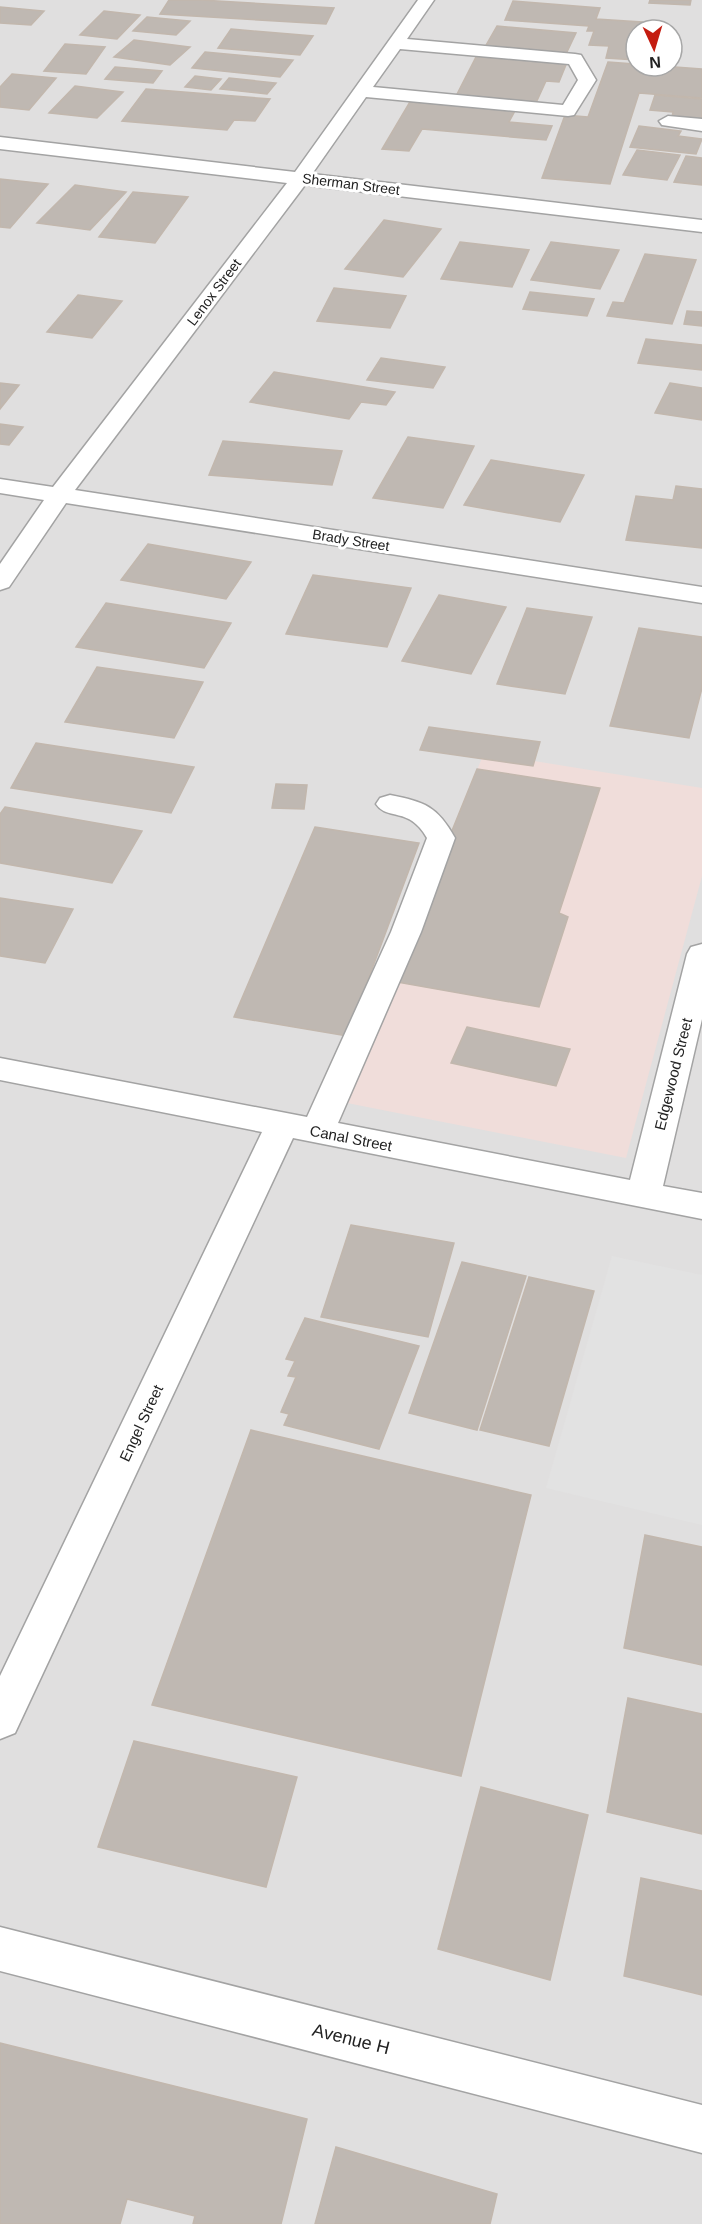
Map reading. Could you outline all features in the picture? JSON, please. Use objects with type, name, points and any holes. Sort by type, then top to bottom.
[{"type":"street","name":"Lenox Street","points":[[0,582],[60,495],[300,178],[426,0]]},
{"type":"street","points":[[361,91],[568,111],[588,80],[575,59],[395,43]]},
{"type":"street","points":[[668,121],[702,125]]},
{"type":"street","name":"Sherman Street","points":[[0,143],[702,226]]},
{"type":"street","name":"Brady Street","points":[[0,486],[702,595]]},
{"type":"street","points":[[317,1132],[406,932],[441,838],[430,817],[411,808],[390,804]]},
{"type":"street","name":"Edgewood Street","points":[[644,1194],[702,954]]},
{"type":"street","name":"Canal Street","points":[[0,1069],[702,1206]]},
{"type":"street","name":"Engel Street","points":[[0,1720],[282,1125]]},
{"type":"street","name":"Avenue H","points":[[0,1949],[702,2129]]},
{"type":"shaded area","points":[[0,0],[702,0],[702,2224],[0,2224]]},
{"type":"shaded area","points":[[484,753],[702,788],[702,876],[626,1158],[342,1102]]},
{"type":"shaded area","points":[[612,1256],[702,1275],[702,1525],[546,1488]]},
{"type":"building","points":[[169,0],[334,8],[326,24],[160,14]]},
{"type":"building","points":[[650,0],[691,0],[690,5],[649,3]]},
{"type":"building","points":[[513,1],[600,8],[596,19],[624,21],[624,59],[606,58],[609,46],[589,45],[594,31],[587,31],[589,26],[505,20]]},
{"type":"building","points":[[0,7],[44,11],[31,25],[0,23]]},
{"type":"building","points":[[104,11],[140,15],[117,39],[80,35]]},
{"type":"building","points":[[147,17],[190,21],[176,35],[133,31]]},
{"type":"building","points":[[497,26],[576,33],[566,54],[485,47]]},
{"type":"building","points":[[231,29],[313,36],[300,55],[218,48]]},
{"type":"building","points":[[134,40],[190,47],[170,65],[114,57]]},
{"type":"building","points":[[65,44],[105,47],[86,74],[44,71]]},
{"type":"building","points":[[205,52],[293,60],[280,77],[192,68]]},
{"type":"building","points":[[478,53],[568,60],[559,82],[546,81],[535,105],[455,98]]},
{"type":"building","points":[[608,62],[624,63],[624,78],[684,78],[684,68],[702,69],[702,98],[639,93],[610,184],[542,178],[565,115],[588,117]]},
{"type":"building","points":[[115,67],[162,71],[153,83],[105,79]]},
{"type":"building","points":[[12,74],[56,78],[29,110],[0,107],[0,87]]},
{"type":"building","points":[[195,76],[221,79],[211,90],[185,87]]},
{"type":"building","points":[[229,78],[276,83],[267,94],[220,89]]},
{"type":"building","points":[[75,86],[123,92],[97,118],[49,113]]},
{"type":"building","points":[[146,89],[270,99],[255,121],[234,120],[227,130],[122,121]]},
{"type":"building","points":[[655,95],[702,99],[702,120],[672,117],[673,112],[650,110]]},
{"type":"building","points":[[411,100],[516,109],[509,122],[552,126],[546,140],[422,129],[409,151],[382,149]]},
{"type":"building","points":[[639,126],[681,131],[678,136],[702,139],[696,154],[630,147]]},
{"type":"building","points":[[637,150],[680,155],[667,180],[623,175]]},
{"type":"building","points":[[686,156],[702,158],[702,185],[674,182]]},
{"type":"building","points":[[0,179],[48,184],[10,228],[0,227]]},
{"type":"building","points":[[75,185],[126,192],[90,230],[37,223]]},
{"type":"building","points":[[133,192],[188,197],[155,243],[99,237]]},
{"type":"building","points":[[384,220],[441,229],[403,277],[345,269]]},
{"type":"building","points":[[460,242],[529,250],[512,287],[441,279]]},
{"type":"building","points":[[551,242],[619,250],[600,289],[531,280]]},
{"type":"building","points":[[645,254],[696,260],[672,324],[607,316],[613,302],[624,303]]},
{"type":"building","points":[[334,288],[406,296],[390,328],[317,321]]},
{"type":"building","points":[[530,292],[594,299],[587,316],[523,309]]},
{"type":"building","points":[[78,295],[122,301],[92,338],[47,332]]},
{"type":"building","points":[[687,311],[702,312],[702,326],[684,324]]},
{"type":"building","points":[[646,339],[702,345],[702,370],[638,363]]},
{"type":"building","points":[[381,358],[445,367],[433,388],[367,380]]},
{"type":"building","points":[[274,372],[395,392],[386,405],[361,402],[349,419],[250,402]]},
{"type":"building","points":[[0,383],[19,385],[0,409]]},
{"type":"building","points":[[670,383],[702,388],[702,420],[655,413]]},
{"type":"building","points":[[0,424],[23,427],[9,445],[0,444]]},
{"type":"building","points":[[408,437],[474,446],[443,508],[373,498]]},
{"type":"building","points":[[223,441],[342,451],[332,485],[209,475]]},
{"type":"building","points":[[491,460],[584,475],[560,522],[464,505]]},
{"type":"building","points":[[676,486],[702,489],[702,548],[626,540],[636,496],[673,500]]},
{"type":"building","points":[[148,544],[251,562],[226,599],[121,580]]},
{"type":"building","points":[[313,575],[411,588],[387,647],[286,634]]},
{"type":"building","points":[[439,595],[506,607],[471,674],[402,661]]},
{"type":"building","points":[[106,603],[231,623],[204,668],[76,647]]},
{"type":"building","points":[[527,608],[592,617],[565,694],[497,684]]},
{"type":"building","points":[[639,628],[702,637],[702,688],[689,738],[610,726]]},
{"type":"building","points":[[97,667],[203,682],[174,738],[65,722]]},
{"type":"building","points":[[429,727],[540,742],[533,766],[420,750]]},
{"type":"building","points":[[36,743],[194,767],[171,813],[11,788]]},
{"type":"building","points":[[477,769],[600,788],[559,913],[568,917],[539,1007],[391,981]]},
{"type":"building","points":[[276,784],[307,785],[304,809],[272,808]]},
{"type":"building","points":[[5,807],[142,831],[112,883],[0,863],[0,814]]},
{"type":"building","points":[[315,827],[419,843],[347,1036],[234,1017]]},
{"type":"building","points":[[0,898],[73,909],[45,963],[0,956]]},
{"type":"building","points":[[467,1027],[570,1049],[556,1086],[451,1063]]},
{"type":"building","points":[[351,1225],[454,1243],[428,1337],[321,1317]]},
{"type":"building","points":[[462,1262],[526,1276],[477,1430],[409,1413]]},
{"type":"building","points":[[529,1277],[594,1291],[549,1446],[480,1430]]},
{"type":"building","points":[[305,1318],[419,1346],[379,1449],[284,1425],[289,1414],[281,1412],[296,1377],[288,1376],[295,1361],[286,1359]]},
{"type":"building","points":[[251,1430],[531,1495],[461,1776],[152,1705]]},
{"type":"building","points":[[645,1535],[702,1547],[702,1665],[624,1648]]},
{"type":"building","points":[[628,1698],[702,1714],[702,1834],[607,1812]]},
{"type":"building","points":[[134,1741],[297,1777],[266,1887],[98,1847]]},
{"type":"building","points":[[481,1787],[588,1815],[550,1980],[438,1949]]},
{"type":"building","points":[[641,1878],[702,1891],[702,1995],[624,1976]]},
{"type":"building","points":[[0,2043],[307,2119],[281,2224],[193,2224],[195,2216],[127,2199],[120,2224],[0,2224]]},
{"type":"building","points":[[336,2147],[497,2194],[490,2224],[315,2224]]}]
